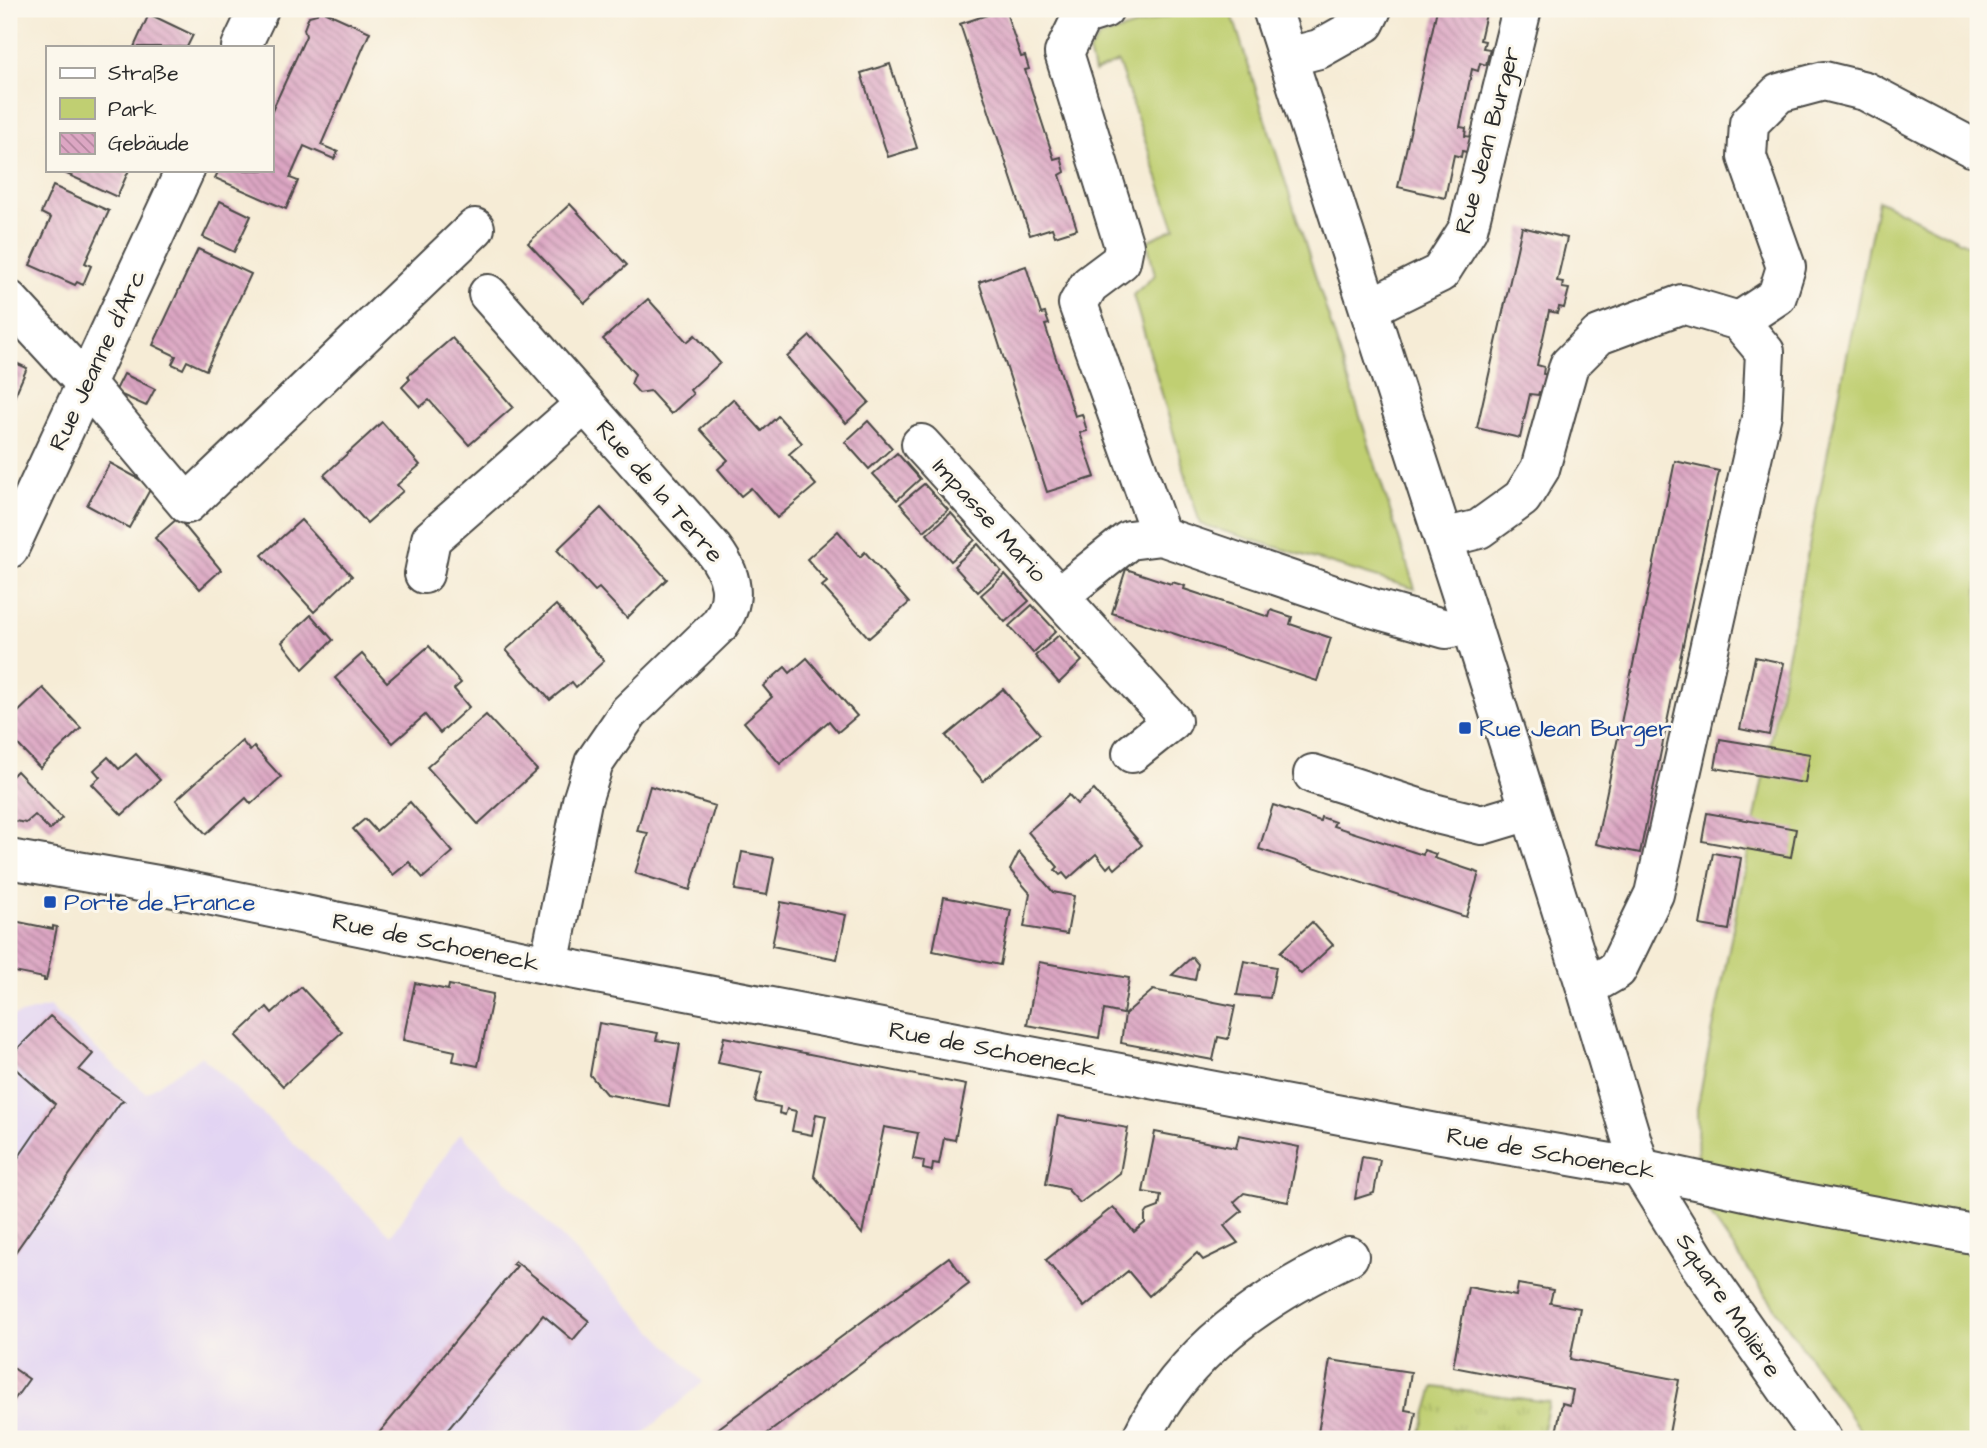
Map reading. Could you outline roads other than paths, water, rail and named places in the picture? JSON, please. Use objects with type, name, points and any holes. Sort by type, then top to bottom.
[{"type":"street","points":[[241,46],[259,9]]},
{"type":"street","points":[[1104,9],[1082,16],[1064,53],[1124,246],[1121,261],[1089,285],[1078,304],[1161,537],[1373,608],[1446,629],[1471,624]]},
{"type":"street","points":[[1272,9],[1371,307],[1586,988],[1640,1168]]},
{"type":"street","points":[[1288,57],[1319,49],[1365,23],[1372,9]]},
{"type":"street","name":"Rue Jean Burger","points":[[1371,307],[1440,273],[1468,229],[1522,9]]},
{"type":"street","points":[[1739,321],[1777,296],[1786,267],[1747,158],[1749,123],[1779,93],[1824,81],[1865,91],[1971,147]]},
{"type":"street","name":"Rue Jeanne d'Arc","points":[[9,549],[184,172]]},
{"type":"street","points":[[9,300],[86,384],[187,504],[475,228]]},
{"type":"street","name":"Rue de la Terre","points":[[488,294],[725,564],[730,578],[730,602],[719,625],[629,712],[594,764],[582,801],[548,965]]},
{"type":"street","points":[[1444,538],[1479,529],[1522,498],[1540,469],[1569,365],[1599,334],[1682,304],[1739,321],[1765,352],[1762,414],[1654,894],[1617,970],[1586,988]]},
{"type":"street","points":[[424,574],[431,540],[585,404]]},
{"type":"street","name":"Impasse Mario","points":[[921,444],[1172,721],[1132,752]]},
{"type":"street","name":"Impasse Mario","points":[[1059,596],[1129,540],[1161,537]]},
{"type":"street","points":[[1313,774],[1437,814],[1482,825],[1529,811]]},
{"type":"street","name":"Rue de Schoeneck","points":[[9,859],[182,890],[548,965],[1436,1133],[1640,1168],[1768,1196],[1978,1236]]},
{"type":"street","name":"Square Molière","points":[[1640,1168],[1699,1264],[1822,1439]]},
{"type":"street","points":[[1141,1439],[1183,1372],[1240,1319],[1301,1278],[1349,1256]]},
{"type":"place","name":"Rue Jean Burger","points":[[1465,728]]},
{"type":"place","name":"Porte de France","points":[[50,902]]}]
